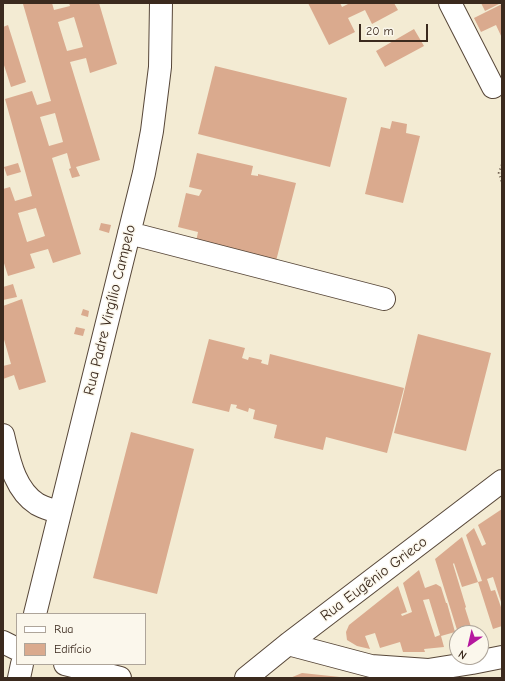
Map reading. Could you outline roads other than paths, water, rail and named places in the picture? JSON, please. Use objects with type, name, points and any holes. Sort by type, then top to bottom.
[{"type":"street","name":"Rua Padre Virgílio Campelo","points":[[35,613],[144,173],[152,131],[160,67],[161,3]]},
{"type":"street","points":[[450,3],[493,87]]},
{"type":"street","points":[[129,233],[384,299]]},
{"type":"street","points":[[3,435],[13,472],[23,491],[37,504],[60,513]]},
{"type":"street","name":"Rua Eugênio Grieco","points":[[246,678],[288,644],[502,481]]},
{"type":"street","points":[[3,642],[16,648]]},
{"type":"street","points":[[288,644],[371,666],[429,674],[502,657]]},
{"type":"street","points":[[19,678],[22,665]]},
{"type":"street","points":[[69,665],[120,678]]}]
